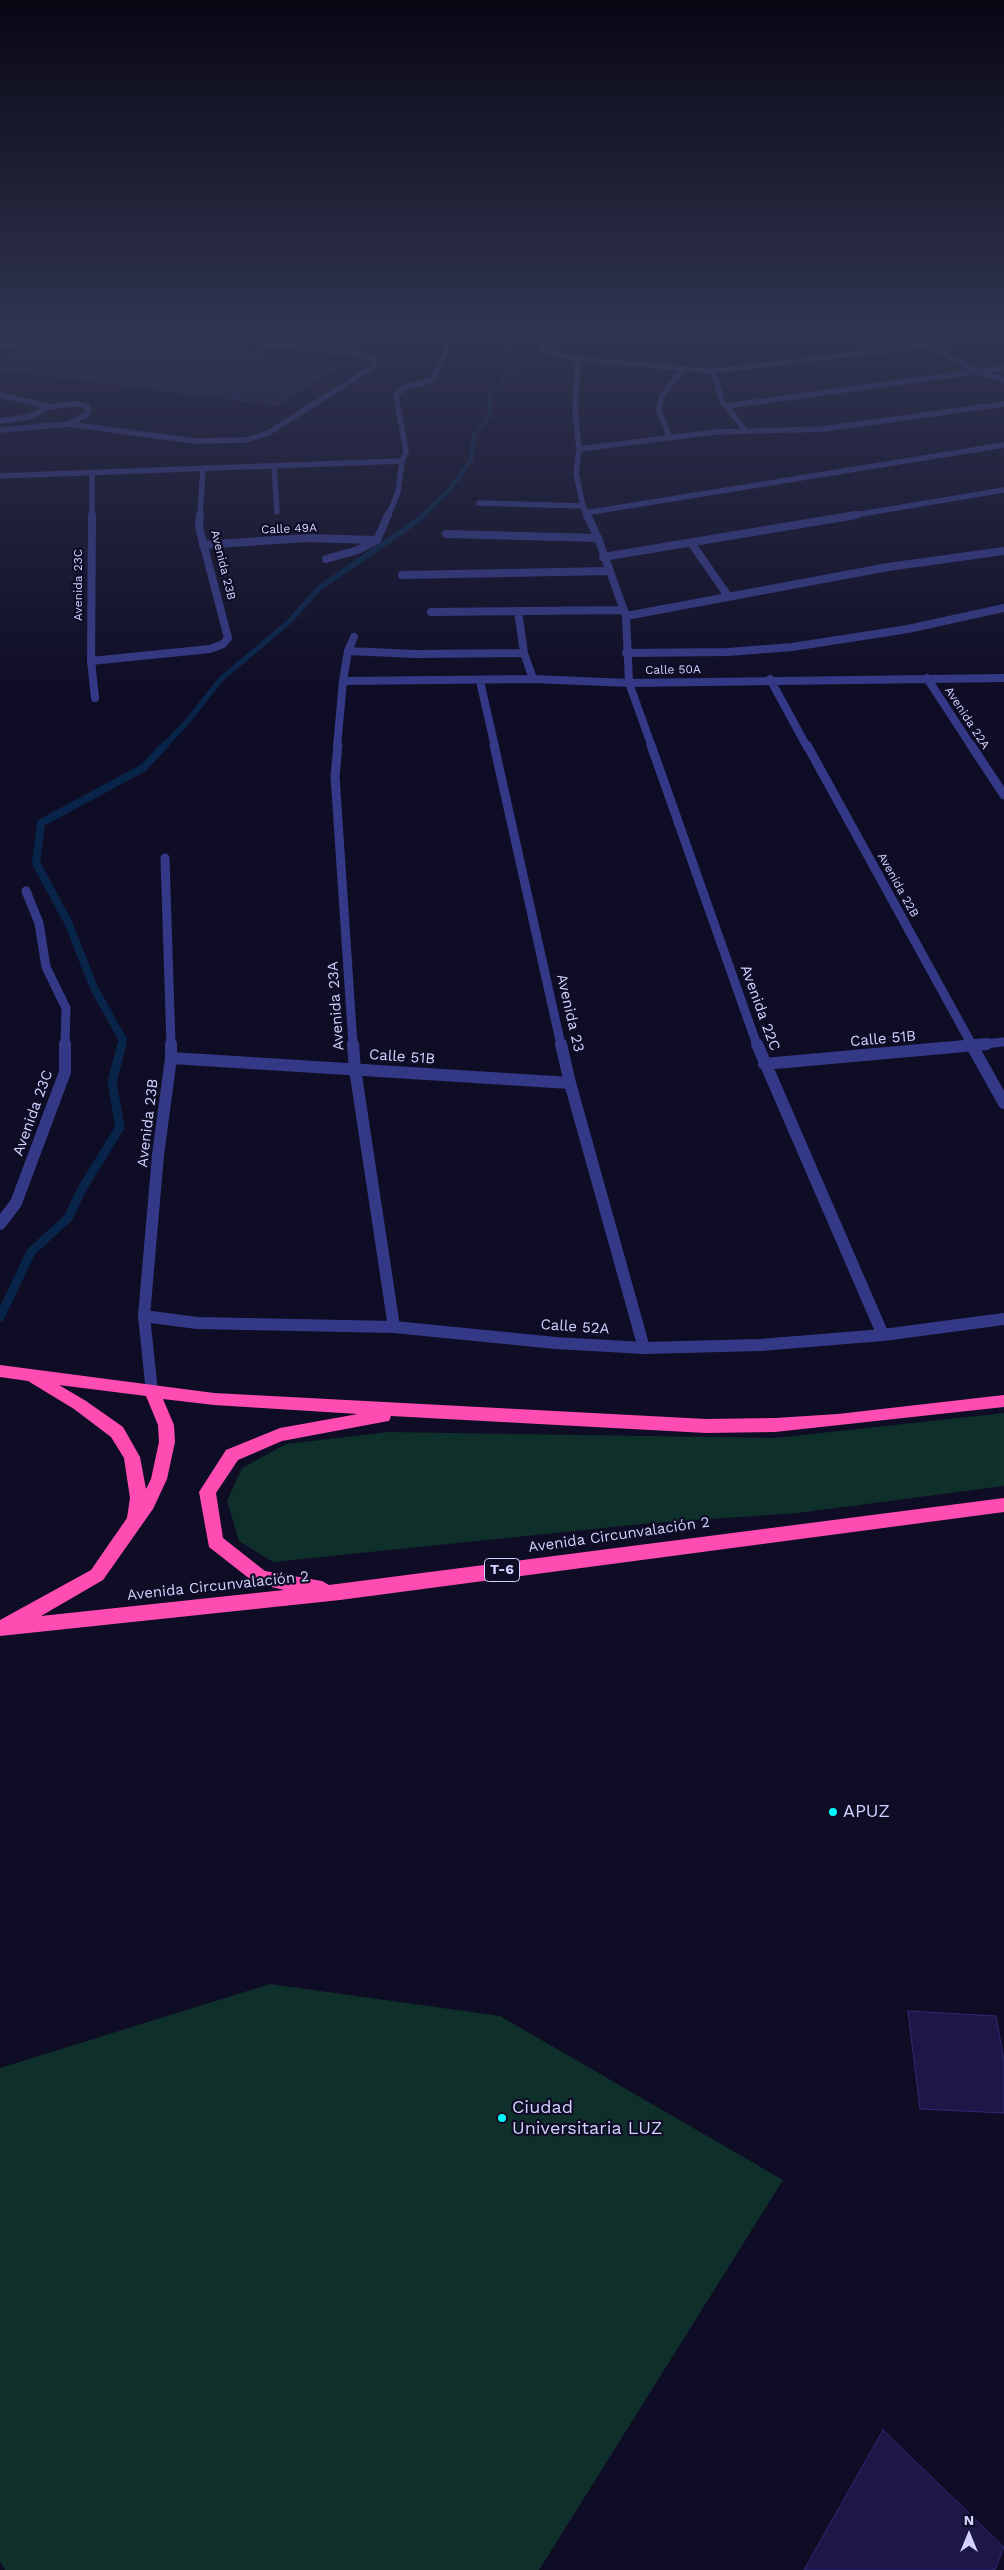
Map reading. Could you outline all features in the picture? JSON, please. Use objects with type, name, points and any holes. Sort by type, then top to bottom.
[{"type":"highway","name":"T-6","points":[[0,1371],[214,1399],[407,1412],[706,1426],[775,1425],[1004,1401]]},
{"type":"highway","points":[[28,1375],[80,1405],[117,1432],[132,1457],[139,1498],[132,1528]]},
{"type":"highway","name":"T-6","points":[[3,1627],[97,1575],[132,1528],[159,1478],[167,1442],[166,1425],[152,1392]]},
{"type":"highway","name":"T-6","points":[[340,1592],[261,1578],[215,1542],[207,1492],[232,1456],[280,1435],[407,1412]]},
{"type":"highway","name":"Avenida Circunvalación 2","points":[[3,1627],[340,1592],[1004,1505]]},
{"type":"street","points":[[326,559],[358,550],[377,540],[398,492],[404,457]]},
{"type":"street","points":[[578,457],[576,474],[584,510],[598,538],[603,557],[625,613]]},
{"type":"street","points":[[479,503],[584,510],[927,457]]},
{"type":"street","points":[[0,476],[402,461]]},
{"type":"street","points":[[274,466],[277,512]]},
{"type":"street","name":"Avenida 23B","points":[[91,661],[210,649],[223,644],[228,638],[200,527],[203,469]]},
{"type":"street","name":"Avenida 23C","points":[[92,473],[91,661],[95,698]]},
{"type":"street","points":[[603,557],[692,544],[1004,490]]},
{"type":"street","points":[[446,534],[598,538]]},
{"type":"street","name":"Calle 49A","points":[[203,545],[306,538],[377,540]]},
{"type":"street","points":[[692,544],[728,596]]},
{"type":"street","points":[[431,612],[625,613],[888,567],[1004,551]]},
{"type":"street","points":[[402,575],[610,572]]},
{"type":"street","points":[[626,653],[727,652],[792,647],[908,630],[1004,608]]},
{"type":"street","points":[[518,611],[524,653],[533,679]]},
{"type":"street","name":"Avenida 22C","points":[[625,613],[629,682],[764,1064],[883,1335]]},
{"type":"street","name":"Avenida 23A","points":[[354,637],[348,651],[343,681],[335,776],[355,1069],[394,1327]]},
{"type":"street","points":[[348,651],[416,654],[524,653]]},
{"type":"street","name":"Avenida 22A","points":[[927,678],[1004,795]]},
{"type":"street","name":"Calle 50A","points":[[343,681],[533,679],[629,682],[1004,678]]},
{"type":"street","name":"Avenida 22B","points":[[770,680],[1004,1103]]},
{"type":"street","name":"Avenida 23","points":[[480,681],[570,1083],[644,1348]]},
{"type":"street","name":"Avenida 23B","points":[[152,1392],[144,1316],[158,1155],[172,1058],[165,858]]},
{"type":"street","name":"Avenida 23C","points":[[0,1224],[16,1203],[65,1072],[66,1008],[46,967],[39,923],[26,891]]},
{"type":"street","name":"Calle 51B","points":[[764,1064],[1004,1042]]},
{"type":"street","name":"Calle 51B","points":[[172,1058],[570,1083]]},
{"type":"street","name":"Calle 52A","points":[[144,1316],[197,1323],[394,1327],[556,1343],[644,1348],[760,1345],[883,1335],[1004,1319]]},
{"type":"green space","points":[[1004,1413],[1004,1486],[798,1513],[652,1523],[273,1562],[239,1541],[227,1501],[242,1468],[286,1444],[388,1432],[775,1438]]},
{"type":"green space","points":[[270,1984],[500,2016],[783,2180],[539,2570],[5,2570],[0,2561],[0,2068]]},
{"type":"building","points":[[908,2011],[996,2016],[1004,2061],[1004,2113],[920,2109]]},
{"type":"building","points":[[883,2430],[1004,2547],[995,2570],[804,2570]]},
{"type":"waterway","points":[[422,516],[450,489],[471,457]]},
{"type":"waterway","points":[[163,747],[187,722],[221,679],[290,621],[319,588],[413,524],[423,515]]},
{"type":"waterway","points":[[122,1045],[123,1040],[94,988],[68,922],[36,863],[41,823],[143,768],[165,745]]},
{"type":"waterway","points":[[0,1317],[31,1252],[68,1218],[82,1189],[120,1127],[112,1082],[122,1044]]},
{"type":"place","name":"APUZ","points":[[833,1812]]},
{"type":"place","name":"Ciudad Universitaria LUZ","points":[[502,2118]]}]
